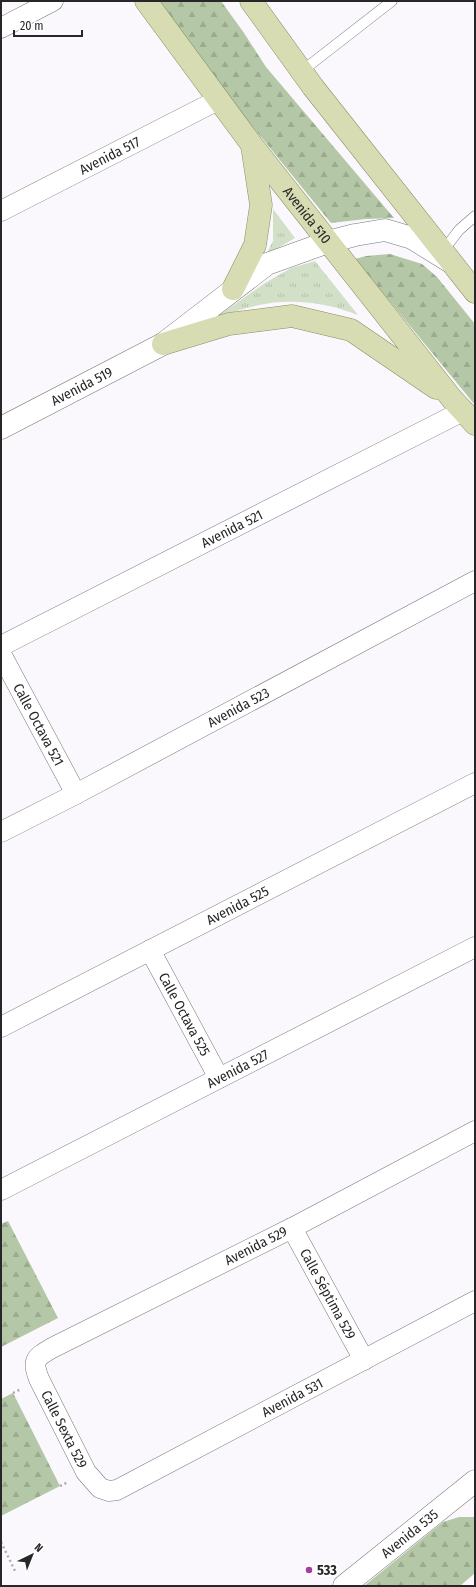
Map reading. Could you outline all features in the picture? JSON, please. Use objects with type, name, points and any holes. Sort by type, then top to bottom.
[{"type":"main road","name":"Avenida 510","points":[[146,1],[252,145],[464,411]]},
{"type":"main road","points":[[251,1],[302,71],[475,292]]},
{"type":"main road","points":[[233,289],[255,245],[261,205],[252,145]]},
{"type":"main road","points":[[163,344],[229,324],[292,316],[351,330],[464,411]]},
{"type":"street","points":[[1,28],[53,1]]},
{"type":"street","name":"Avenida 517","points":[[1,211],[218,100]]},
{"type":"street","name":"Avenida 519","points":[[1,428],[163,344],[267,264],[328,242],[355,235],[385,230],[412,238],[447,257]]},
{"type":"street","name":"Avenida 521","points":[[1,646],[464,411]]},
{"type":"street","name":"Avenida 523","points":[[1,832],[76,794],[475,581]]},
{"type":"street","name":"Calle Octava 521","points":[[1,654],[76,794]]},
{"type":"street","name":"Avenida 525","points":[[1,1027],[475,783]]},
{"type":"street","name":"Avenida 527","points":[[1,1190],[475,947]]},
{"type":"street","name":"Calle Octava 525","points":[[150,950],[219,1078]]},
{"type":"street","name":"Avenida 529","points":[[37,1359],[52,1348],[292,1228],[475,1131]]},
{"type":"street","name":"Calle Séptima 529","points":[[292,1228],[364,1360]]},
{"type":"street","name":"Avenida 531","points":[[109,1490],[117,1490],[475,1301]]},
{"type":"street","points":[[442,1319],[475,1315]]},
{"type":"street","name":"Calle Sexta 529","points":[[37,1359],[35,1367],[39,1379],[86,1472],[100,1488],[109,1490]]},
{"type":"street","name":"Avenida 535","points":[[344,1586],[473,1486]]},
{"type":"lane","points":[[302,71],[392,1]]},
{"type":"lane","points":[[447,257],[459,230],[475,216]]},
{"type":"path","points":[[1,1542],[16,1573]]},
{"type":"green space","points":[[159,1],[221,1],[266,67],[394,218],[366,219],[331,223],[188,47]]},
{"type":"green space","points":[[273,209],[295,238],[266,255],[273,241]]},
{"type":"green space","points":[[390,254],[422,264],[437,277],[475,324],[475,405],[355,259],[366,256]]},
{"type":"green space","points":[[315,261],[358,315],[329,306],[313,303],[283,302],[255,306],[211,321],[265,283],[291,268]]},
{"type":"green space","points":[[8,1221],[58,1318],[1,1347],[1,1224]]},
{"type":"green space","points":[[13,1393],[60,1486],[1,1516],[1,1399]]},
{"type":"green space","points":[[459,1517],[475,1517],[475,1573],[460,1586],[364,1586],[443,1522]]},
{"type":"place","name":"533","points":[[309,1570]]}]
